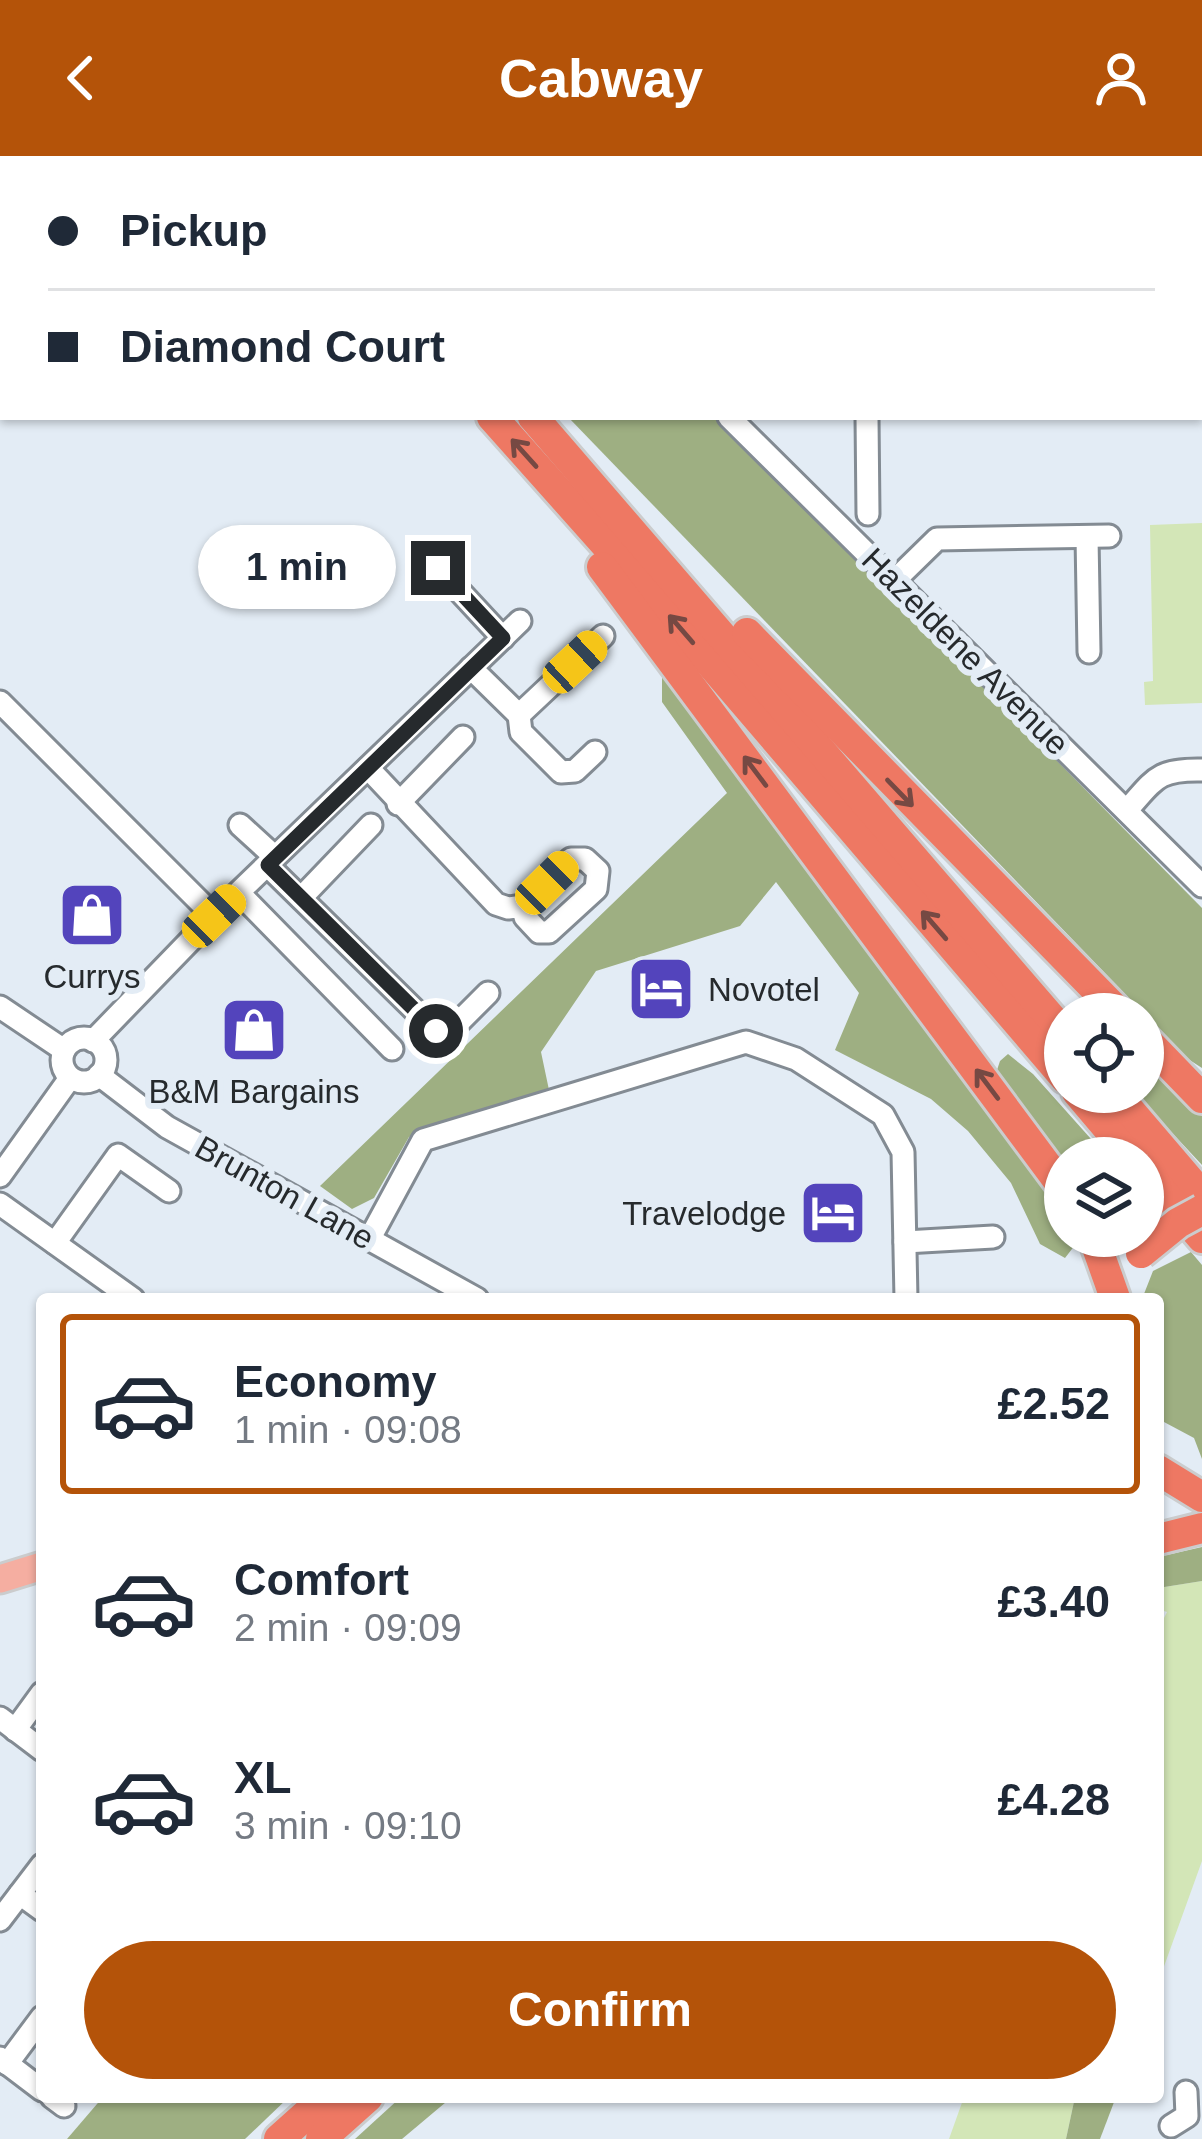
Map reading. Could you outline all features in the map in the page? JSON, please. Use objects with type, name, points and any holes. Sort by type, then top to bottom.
[{"type":"highway","points":[[496,420],[569,479],[1044,1011]]},
{"type":"highway","points":[[535,420],[569,479],[688,636],[1044,1053]]},
{"type":"highway","points":[[569,479],[633,511],[864,755],[1099,993]]},
{"type":"highway","points":[[569,479],[597,560],[1044,1162]]},
{"type":"highway","points":[[1164,1056],[1202,1098]]},
{"type":"highway","points":[[1095,1113],[1115,1137]]},
{"type":"highway","points":[[1132,1113],[1202,1196]]},
{"type":"highway","points":[[1164,1194],[1202,1238]]},
{"type":"highway","points":[[1118,1293],[1141,1253],[1202,1210]]},
{"type":"highway","points":[[1100,1257],[1113,1293]]},
{"type":"highway","points":[[1164,1474],[1202,1497]]},
{"type":"highway","points":[[1164,1538],[1202,1528]]},
{"type":"highway","points":[[280,2139],[319,2103]]},
{"type":"highway","points":[[321,2139],[361,2103]]},
{"type":"main road","points":[[0,1579],[36,1568]]},
{"type":"street","points":[[867,420],[868,514]]},
{"type":"street","name":"Hazeldene Avenue","points":[[755,426],[894,581],[1202,886]]},
{"type":"street","points":[[894,581],[937,539],[1098,537],[1088,607],[1089,652]]},
{"type":"street","points":[[438,568],[503,638]]},
{"type":"street","points":[[1062,607],[1088,607]]},
{"type":"street","points":[[93,1041],[105,1057],[99,1076],[88,1082],[70,1078],[62,1065],[64,1050],[74,1041],[93,1041],[214,916],[520,621]]},
{"type":"street","points":[[519,715],[603,636]]},
{"type":"street","points":[[471,668],[519,715],[521,732],[561,772],[574,771],[595,752]]},
{"type":"street","points":[[0,702],[214,916]]},
{"type":"street","points":[[398,804],[464,737]]},
{"type":"street","points":[[368,768],[496,904],[524,906]]},
{"type":"street","points":[[1126,811],[1172,769],[1202,770]]},
{"type":"street","points":[[240,825],[302,898],[436,1031],[450,1031],[488,993]]},
{"type":"street","points":[[302,898],[371,825]]},
{"type":"street","points":[[239,892],[392,1049]]},
{"type":"street","points":[[0,1007],[64,1050]]},
{"type":"street","points":[[370,1238],[423,1140],[746,1042],[796,1059],[883,1115],[903,1152],[906,1293]]},
{"type":"street","name":"Brunton Lane","points":[[99,1076],[167,1126],[466,1293]]},
{"type":"street","points":[[0,1176],[70,1078]]},
{"type":"street","points":[[55,1243],[118,1155],[170,1191]]},
{"type":"street","points":[[0,1204],[55,1243],[102,1290]]},
{"type":"street","points":[[905,1241],[993,1237]]},
{"type":"street","points":[[36,1699],[8,1724],[36,1745]]},
{"type":"street","points":[[0,1920],[36,1873]]},
{"type":"street","points":[[20,1894],[36,1906]]},
{"type":"street","points":[[36,2024],[4,2061],[36,2085]]},
{"type":"street","points":[[1186,2092],[1179,2121],[1202,2134]]},
{"type":"green space","points":[[571,420],[721,420],[1202,908],[1202,1068],[1164,1034],[1164,993],[1124,993]]},
{"type":"green space","points":[[1202,523],[1202,703],[1145,705],[1144,682],[1153,681],[1150,525]]},
{"type":"green space","points":[[662,665],[1044,1182],[1044,1246],[1011,1183],[968,1131],[931,1099],[835,1050],[859,993],[776,882],[740,926],[596,971],[541,1052],[549,1090],[409,1137],[374,1198],[352,1209],[320,1186],[727,793],[662,702]]},
{"type":"green space","points":[[1008,1054],[1033,1074],[1044,1086],[1044,1113],[1068,1113],[1089,1137],[1046,1137],[997,1070]]},
{"type":"green space","points":[[1164,1078],[1202,1115],[1202,1165],[1154,1113],[1164,1113]]},
{"type":"green space","points":[[1191,1252],[1202,1265],[1202,1459],[1194,1438],[1164,1422],[1164,1293],[1144,1293],[1153,1271]]},
{"type":"green space","points":[[1202,1547],[1202,1581],[1164,1587],[1164,1556]]},
{"type":"green space","points":[[1202,1581],[1202,1861],[1164,1966],[1167,1612],[1164,1587]]},
{"type":"green space","points":[[98,2103],[283,2103],[245,2139],[67,2139]]},
{"type":"green space","points":[[394,2103],[445,2103],[402,2139],[355,2139]]},
{"type":"green space","points":[[962,2103],[1074,2103],[1066,2139],[949,2139]]},
{"type":"green space","points":[[1074,2103],[1114,2103],[1100,2139],[1066,2139]]},
{"type":"place","name":"Currys","points":[[92,915]]},
{"type":"place","name":"Novotel","points":[[661,989]]},
{"type":"place","name":"B&M Bargains","points":[[254,1030]]},
{"type":"place","name":"Travelodge","points":[[833,1213]]},
{"type":"route","points":[[436,1031],[268,865],[503,638],[438,568]]}]
